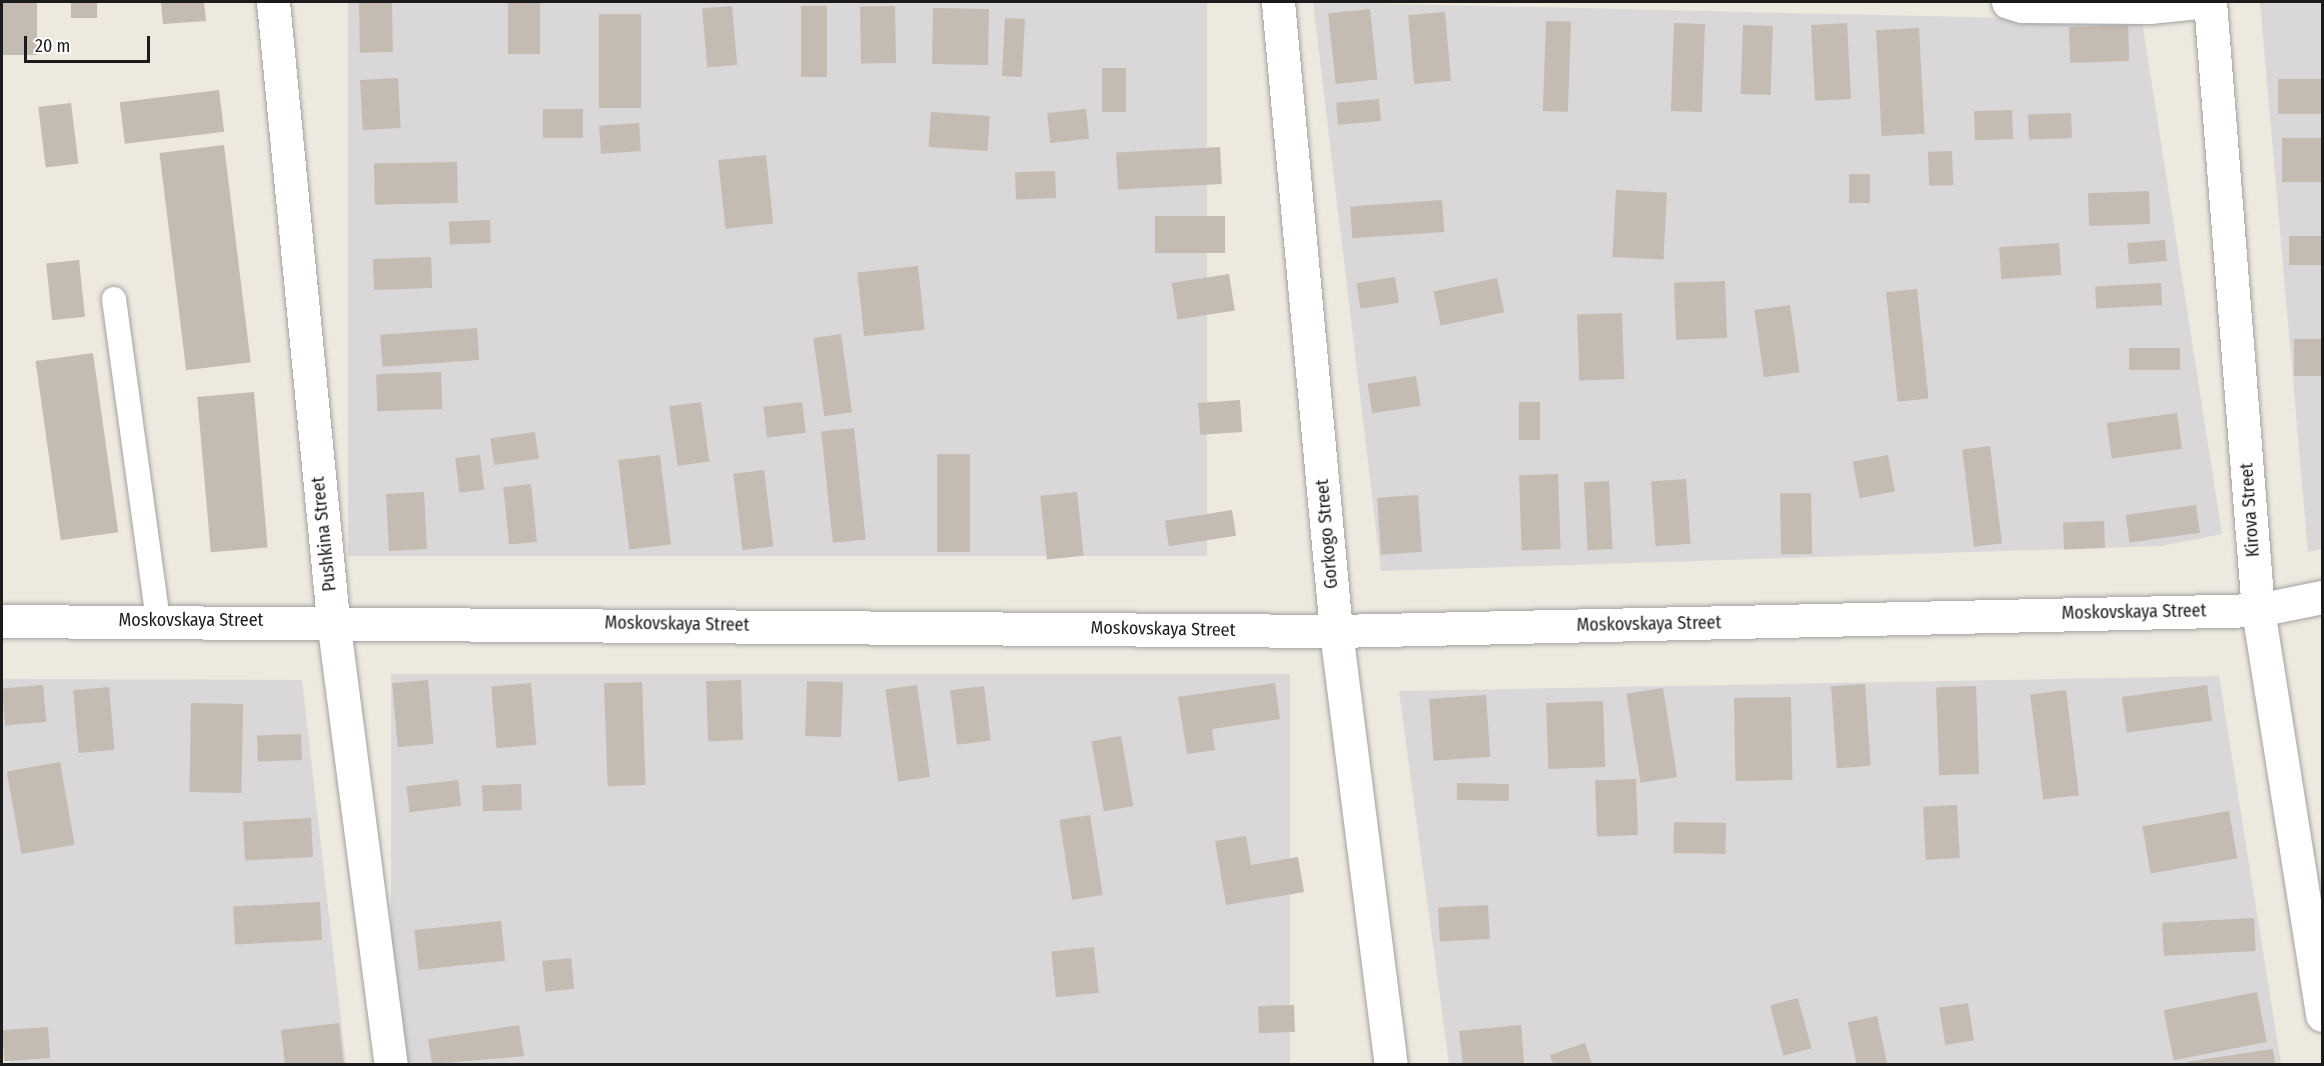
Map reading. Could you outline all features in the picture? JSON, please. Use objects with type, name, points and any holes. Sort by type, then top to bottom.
[{"type":"street","name":"Pushkina Street","points":[[273,2],[333,620],[391,1065]]},
{"type":"street","name":"Gorkogo Street","points":[[1278,2],[1336,631],[1391,1065]]},
{"type":"street","points":[[2008,2],[2022,6],[2149,7],[2198,2]]},
{"type":"street","name":"Kirova Street","points":[[2210,2],[2258,610],[2322,1016]]},
{"type":"street","name":"Moskovskaya Street","points":[[2,621],[333,620],[1336,631],[2258,610],[2322,597]]},
{"type":"lane","points":[[114,299],[158,620]]},
{"type":"shaded area","points":[[348,2],[1207,2],[1207,556],[348,556]]},
{"type":"shaded area","points":[[1313,2],[2142,21],[2222,534],[2162,546],[1381,571]]},
{"type":"shaded area","points":[[2260,2],[2322,2],[2322,549],[2308,552]]},
{"type":"shaded area","points":[[391,674],[1290,674],[1290,1064],[391,1064]]},
{"type":"shaded area","points":[[2219,676],[2281,1064],[1449,1064],[1399,691]]},
{"type":"shaded area","points":[[2,679],[302,680],[346,1064],[10,1064],[2,1029]]},
{"type":"building","points":[[2,2],[37,2],[37,55],[2,55]]},
{"type":"building","points":[[71,2],[97,2],[97,18],[71,18]]},
{"type":"building","points":[[161,2],[204,2],[206,21],[163,24]]},
{"type":"building","points":[[392,2],[393,52],[360,53],[359,3]]},
{"type":"building","points":[[508,2],[540,2],[540,54],[508,54]]},
{"type":"building","points":[[732,6],[737,65],[707,67],[702,9]]},
{"type":"building","points":[[801,6],[827,6],[827,77],[801,77]]},
{"type":"building","points":[[895,6],[896,63],[861,64],[860,7]]},
{"type":"building","points":[[933,8],[989,9],[988,65],[932,64]]},
{"type":"building","points":[[1370,9],[1377,80],[1336,84],[1328,13]]},
{"type":"building","points":[[1445,12],[1451,81],[1414,84],[1408,15]]},
{"type":"building","points":[[599,14],[641,14],[641,108],[599,108]]},
{"type":"building","points":[[1005,18],[1025,19],[1022,77],[1002,76]]},
{"type":"building","points":[[1546,21],[1571,22],[1568,112],[1543,111]]},
{"type":"building","points":[[1674,23],[1705,24],[1702,112],[1671,111]]},
{"type":"building","points":[[1847,23],[1851,99],[1815,101],[1811,25]]},
{"type":"building","points":[[1743,25],[1773,26],[1771,95],[1741,94]]},
{"type":"building","points":[[2128,25],[2129,61],[2070,63],[2069,27]]},
{"type":"building","points":[[1919,28],[1925,134],[1882,136],[1876,30]]},
{"type":"building","points":[[1102,68],[1126,68],[1126,112],[1102,112]]},
{"type":"building","points":[[398,78],[401,128],[363,130],[360,80]]},
{"type":"building","points":[[2278,79],[2322,79],[2322,114],[2278,114]]},
{"type":"building","points":[[219,90],[224,132],[125,144],[120,102]]},
{"type":"building","points":[[1379,99],[1381,121],[1338,125],[1336,103]]},
{"type":"building","points":[[71,103],[78,164],[46,168],[38,107]]},
{"type":"building","points":[[543,109],[583,109],[583,138],[543,138]]},
{"type":"building","points":[[1086,109],[1089,139],[1050,143],[1047,113]]},
{"type":"building","points":[[2012,110],[2013,139],[1975,140],[1974,111]]},
{"type":"building","points":[[931,112],[990,116],[987,151],[929,147]]},
{"type":"building","points":[[2071,113],[2072,138],[2029,139],[2028,115]]},
{"type":"building","points":[[639,123],[641,151],[601,154],[599,126]]},
{"type":"building","points":[[2282,138],[2322,138],[2322,182],[2282,182]]},
{"type":"building","points":[[224,145],[251,362],[186,370],[159,153]]},
{"type":"building","points":[[1220,147],[1222,184],[1118,189],[1116,152]]},
{"type":"building","points":[[1952,151],[1953,185],[1929,186],[1928,152]]},
{"type":"building","points":[[766,155],[773,224],[725,229],[718,160]]},
{"type":"building","points":[[457,162],[458,203],[375,204],[374,163]]},
{"type":"building","points":[[1055,171],[1056,198],[1016,199],[1015,172]]},
{"type":"building","points":[[1849,174],[1870,174],[1870,203],[1849,203]]},
{"type":"building","points":[[1616,190],[1667,193],[1663,260],[1612,257]]},
{"type":"building","points":[[2149,191],[2150,224],[2089,226],[2088,193]]},
{"type":"building","points":[[1442,200],[1444,232],[1352,238],[1350,206]]},
{"type":"building","points":[[1155,216],[1225,216],[1225,253],[1155,253]]},
{"type":"building","points":[[490,220],[491,243],[450,244],[449,221]]},
{"type":"building","points":[[2289,236],[2322,236],[2322,265],[2289,265]]},
{"type":"building","points":[[2165,240],[2167,261],[2129,264],[2127,243]]},
{"type":"building","points":[[2059,243],[2061,275],[2001,279],[1999,247]]},
{"type":"building","points":[[431,257],[432,288],[374,290],[373,259]]},
{"type":"building","points":[[79,260],[85,317],[52,320],[46,263]]},
{"type":"building","points":[[918,266],[925,330],[864,336],[857,272]]},
{"type":"building","points":[[1229,274],[1235,311],[1178,320],[1172,283]]},
{"type":"building","points":[[1395,277],[1399,303],[1361,309],[1356,283]]},
{"type":"building","points":[[1497,278],[1504,312],[1441,326],[1433,292]]},
{"type":"building","points":[[1725,281],[1727,338],[1676,340],[1674,283]]},
{"type":"building","points":[[2161,283],[2162,305],[2096,308],[2095,286]]},
{"type":"building","points":[[1917,289],[1928,398],[1898,402],[1886,292]]},
{"type":"building","points":[[1790,305],[1799,372],[1764,377],[1754,310]]},
{"type":"building","points":[[1622,313],[1624,379],[1579,381],[1577,315]]},
{"type":"building","points":[[477,328],[479,360],[382,367],[380,335]]},
{"type":"building","points":[[841,334],[852,412],[824,416],[813,338]]},
{"type":"building","points":[[2294,339],[2322,339],[2322,376],[2294,376]]},
{"type":"building","points":[[2129,348],[2180,348],[2180,370],[2129,370]]},
{"type":"building","points":[[93,353],[118,532],[61,540],[36,361]]},
{"type":"building","points":[[441,372],[442,409],[377,411],[376,374]]},
{"type":"building","points":[[1416,376],[1421,406],[1372,413],[1368,384]]},
{"type":"building","points":[[254,392],[268,547],[211,552],[197,397]]},
{"type":"building","points":[[1240,400],[1242,432],[1200,435],[1198,403]]},
{"type":"building","points":[[701,402],[709,461],[678,466],[669,406]]},
{"type":"building","points":[[802,402],[806,433],[767,438],[763,407]]},
{"type":"building","points":[[1519,402],[1540,402],[1540,440],[1519,440]]},
{"type":"building","points":[[2177,413],[2182,449],[2112,459],[2107,423]]},
{"type":"building","points":[[854,428],[866,539],[833,543],[821,431]]},
{"type":"building","points":[[535,432],[539,459],[494,465],[490,438]]},
{"type":"building","points":[[1990,446],[2002,543],[1974,547],[1962,449]]},
{"type":"building","points":[[937,454],[970,454],[970,552],[937,552]]},
{"type":"building","points":[[480,455],[484,490],[459,493],[455,458]]},
{"type":"building","points":[[660,455],[671,544],[629,549],[618,460]]},
{"type":"building","points":[[1888,455],[1895,491],[1860,498],[1853,462]]},
{"type":"building","points":[[764,470],[773,546],[743,550],[733,474]]},
{"type":"building","points":[[1558,474],[1561,549],[1522,550],[1519,475]]},
{"type":"building","points":[[1686,479],[1691,544],[1656,546],[1651,481]]},
{"type":"building","points":[[1609,481],[1613,549],[1588,550],[1584,482]]},
{"type":"building","points":[[531,484],[537,542],[509,545],[503,487]]},
{"type":"building","points":[[424,492],[427,549],[389,551],[386,494]]},
{"type":"building","points":[[1077,492],[1084,556],[1047,560],[1040,496]]},
{"type":"building","points":[[1811,493],[1812,554],[1781,555],[1780,494]]},
{"type":"building","points":[[1418,495],[1422,552],[1381,555],[1377,498]]},
{"type":"building","points":[[2196,505],[2200,533],[2130,543],[2126,515]]},
{"type":"building","points":[[1232,510],[1236,536],[1169,546],[1165,521]]},
{"type":"building","points":[[2104,521],[2105,548],[2064,549],[2063,522]]},
{"type":"building","points":[[428,680],[434,744],[398,747],[392,683]]},
{"type":"building","points":[[741,680],[743,740],[708,741],[706,681]]},
{"type":"building","points":[[807,681],[843,682],[841,737],[805,736]]},
{"type":"building","points":[[642,682],[646,785],[608,786],[604,683]]},
{"type":"building","points":[[531,683],[536,745],[497,748],[491,686]]},
{"type":"building","points":[[1275,683],[1280,719],[1212,729],[1215,750],[1187,754],[1178,697]]},
{"type":"building","points":[[1865,684],[1871,766],[1837,768],[1831,686]]},
{"type":"building","points":[[43,685],[46,722],[5,725],[2,689]]},
{"type":"building","points":[[917,685],[930,777],[898,782],[885,689]]},
{"type":"building","points":[[2207,685],[2212,721],[2127,733],[2122,697]]},
{"type":"building","points":[[984,686],[991,741],[957,745],[950,690]]},
{"type":"building","points":[[1976,686],[1979,774],[1939,775],[1936,687]]},
{"type":"building","points":[[109,687],[114,750],[79,753],[73,690]]},
{"type":"building","points":[[1663,688],[1677,777],[1641,783],[1626,694]]},
{"type":"building","points":[[2066,690],[2079,795],[2043,800],[2030,694]]},
{"type":"building","points":[[1486,695],[1490,757],[1433,761],[1429,699]]},
{"type":"building","points":[[1791,697],[1792,780],[1735,781],[1734,698]]},
{"type":"building","points":[[1603,701],[1605,767],[1548,769],[1546,703]]},
{"type":"building","points":[[191,703],[243,704],[241,793],[189,792]]},
{"type":"building","points":[[301,734],[302,760],[258,762],[257,736]]},
{"type":"building","points":[[1121,736],[1133,806],[1104,811],[1091,741]]},
{"type":"building","points":[[60,762],[75,845],[21,854],[7,771]]},
{"type":"building","points":[[1636,779],[1638,835],[1597,836],[1595,780]]},
{"type":"building","points":[[458,780],[461,806],[410,812],[406,786]]},
{"type":"building","points":[[1457,783],[1509,784],[1509,801],[1457,800]]},
{"type":"building","points":[[521,784],[522,810],[483,811],[482,785]]},
{"type":"building","points":[[1957,805],[1960,858],[1926,860],[1923,807]]},
{"type":"building","points":[[2229,811],[2237,858],[2151,874],[2142,826]]},
{"type":"building","points":[[1090,815],[1103,895],[1072,900],[1059,820]]},
{"type":"building","points":[[311,818],[313,857],[245,861],[243,822]]},
{"type":"building","points":[[1674,822],[1726,823],[1725,854],[1673,853]]},
{"type":"building","points":[[1246,836],[1251,865],[1298,857],[1304,892],[1226,905],[1215,841]]},
{"type":"building","points":[[320,902],[322,940],[235,945],[233,907]]},
{"type":"building","points":[[1488,905],[1490,939],[1440,942],[1438,908]]},
{"type":"building","points":[[2254,918],[2256,951],[2164,956],[2162,923]]},
{"type":"building","points":[[501,921],[505,961],[419,970],[414,930]]},
{"type":"building","points":[[1094,947],[1099,993],[1056,997],[1051,951]]},
{"type":"building","points":[[571,958],[574,989],[545,992],[542,961]]},
{"type":"building","points":[[2257,992],[2267,1042],[2173,1060],[2164,1010]]},
{"type":"building","points":[[1798,998],[1811,1048],[1783,1056],[1770,1006]]},
{"type":"building","points":[[1968,1003],[1974,1041],[1945,1045],[1939,1008]]},
{"type":"building","points":[[1294,1005],[1295,1032],[1259,1033],[1258,1006]]},
{"type":"building","points":[[1877,1016],[1887,1064],[1857,1064],[1848,1022]]},
{"type":"building","points":[[339,1023],[344,1064],[285,1064],[281,1030]]},
{"type":"building","points":[[519,1025],[524,1056],[432,1064],[428,1039]]},
{"type":"building","points":[[1521,1025],[1524,1063],[1463,1064],[1459,1031]]},
{"type":"building","points":[[48,1027],[50,1058],[4,1061],[2,1030]]},
{"type":"building","points":[[1585,1043],[1592,1064],[1553,1064],[1550,1055]]},
{"type":"building","points":[[2273,1049],[2275,1064],[2186,1064],[2186,1062]]}]
